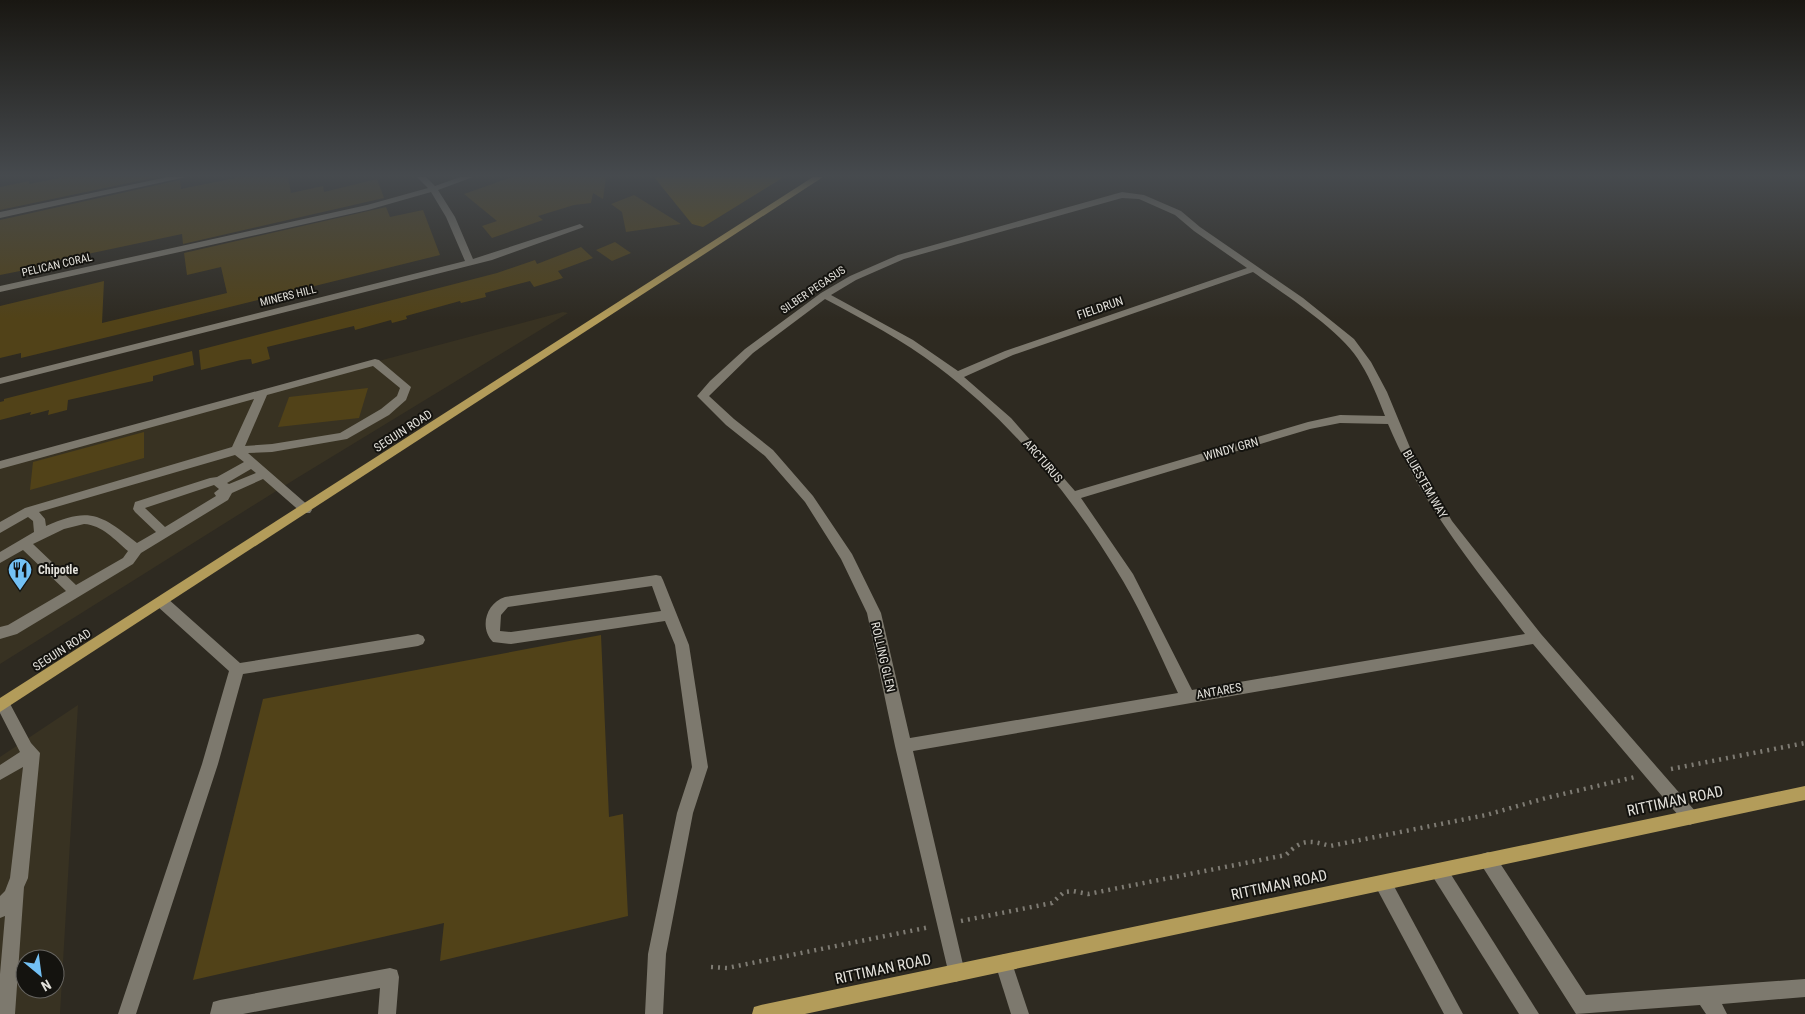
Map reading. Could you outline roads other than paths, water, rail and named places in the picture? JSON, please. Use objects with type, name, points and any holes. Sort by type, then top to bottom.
[{"type":"main road","name":"SEGUIN ROAD","points":[[1,705],[747,224]]},
{"type":"main road","name":"RITTIMAN ROAD","points":[[761,1014],[1805,793]]},
{"type":"street","name":"PELICAN CORAL","points":[[0,289],[287,224]]},
{"type":"street","points":[[452,224],[470,263]]},
{"type":"street","name":"SILBER PEGASUS","points":[[703,396],[714,383],[749,351],[824,295],[853,278],[901,258],[1018,224]]},
{"type":"street","name":"BLUESTEM WAY","points":[[1193,224],[1300,300],[1350,340],[1366,362],[1405,450],[1448,524],[1536,638],[1690,817]]},
{"type":"street","name":"MINERS HILL","points":[[0,381],[470,263],[509,252],[580,227]]},
{"type":"street","name":"FIELDRUN","points":[[956,376],[1009,353],[1254,269]]},
{"type":"street","name":"ARCTURUS","points":[[824,295],[888,329],[956,376],[1014,428],[1044,459],[1074,496],[1128,579],[1187,696]]},
{"type":"street","points":[[0,465],[375,362],[406,387],[402,398],[385,412],[343,436],[281,446],[237,450],[30,512],[0,528]]},
{"type":"street","points":[[237,450],[262,393]]},
{"type":"street","name":"ROLLING GLEN","points":[[703,396],[730,422],[769,453],[809,499],[847,557],[874,613],[956,972]]},
{"type":"street","name":"WINDY GRN","points":[[1074,496],[1308,426],[1340,419],[1392,420]]},
{"type":"street","points":[[237,450],[306,510]]},
{"type":"street","points":[[223,486],[252,463]]},
{"type":"street","points":[[157,532],[139,509],[140,505],[205,483],[223,486],[265,474]]},
{"type":"street","points":[[0,633],[12,630],[128,561],[136,550],[157,532],[224,497],[223,486]]},
{"type":"street","points":[[30,512],[39,519],[41,535]]},
{"type":"street","points":[[0,558],[56,527],[78,520],[96,520],[136,550]]},
{"type":"street","points":[[25,544],[75,592]]},
{"type":"street","points":[[654,1014],[657,954],[684,813],[700,767],[682,645],[670,615],[656,580],[505,602],[495,608],[492,619],[493,633],[498,638],[510,638],[670,615]]},
{"type":"street","points":[[162,602],[237,669]]},
{"type":"street","name":"ANTARES","points":[[903,746],[1187,696],[1536,638]]},
{"type":"street","points":[[237,669],[418,640]]},
{"type":"street","points":[[126,1014],[210,764],[237,669]]},
{"type":"street","points":[[1,705],[26,748],[32,753]]},
{"type":"street","points":[[0,773],[32,753]]},
{"type":"street","points":[[6,1014],[16,888],[19,878],[32,753]]},
{"type":"street","points":[[1488,860],[1584,1010],[1704,996],[1805,988]]},
{"type":"street","points":[[1439,871],[1530,1014]]},
{"type":"street","points":[[1383,882],[1454,1014]]},
{"type":"street","points":[[0,909],[16,888]]},
{"type":"street","points":[[1004,963],[1020,1014]]},
{"type":"street","points":[[219,1014],[220,1009],[390,977],[387,1014]]},
{"type":"street","points":[[1704,996],[1718,1014]]},
{"type":"place","name":"Chipotle","points":[[20,591]]}]
